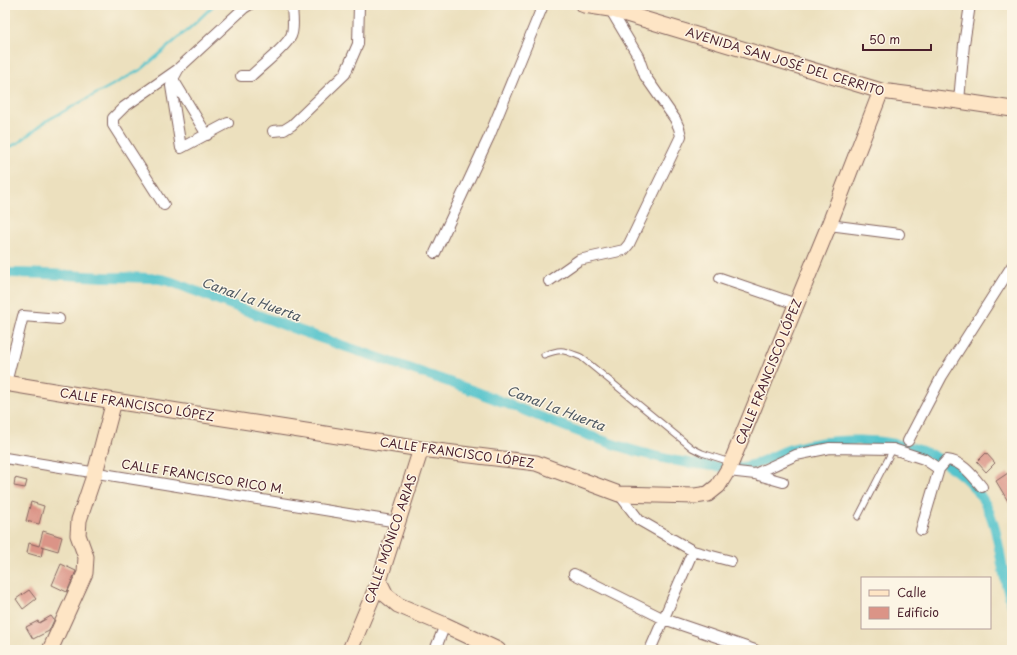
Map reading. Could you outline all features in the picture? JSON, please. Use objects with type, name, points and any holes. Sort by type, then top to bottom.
[{"type":"street","points":[[164,205],[113,125],[113,118],[124,107],[179,68],[249,5]]},
{"type":"street","points":[[241,76],[251,76],[283,46],[291,36],[293,27],[292,5]]},
{"type":"street","points":[[273,131],[284,130],[292,125],[345,74],[358,44],[360,5]]},
{"type":"street","points":[[435,253],[489,137],[543,5]]},
{"type":"street","name":"AVENIDA SAN JOSÉ DEL CERRITO","points":[[584,5],[610,9],[881,92],[1012,109]]},
{"type":"street","points":[[959,101],[964,44],[970,5]]},
{"type":"street","points":[[549,281],[579,260],[624,250],[629,244],[681,136],[675,119],[645,76],[638,56],[610,9]]},
{"type":"street","points":[[179,68],[173,78],[171,86],[181,148],[228,123]]},
{"type":"street","points":[[173,78],[207,135]]},
{"type":"street","name":"CALLE FRANCISCO LÓPEZ","points":[[6,383],[114,402],[421,450],[536,463],[619,494],[695,496],[708,494],[718,486],[730,467],[829,225],[881,92]]},
{"type":"street","points":[[829,225],[899,234]]},
{"type":"street","points":[[908,441],[942,376],[1012,266]]},
{"type":"street","points":[[720,278],[796,304]]},
{"type":"street","points":[[6,383],[24,316],[59,320]]},
{"type":"street","points":[[50,650],[85,573],[86,557],[78,535],[79,520],[95,473],[114,402]]},
{"type":"street","points":[[755,474],[796,455],[830,448],[893,449],[943,465],[954,460],[973,476],[982,487]]},
{"type":"street","name":"CALLE MÓNICO ARIAS","points":[[350,650],[379,581],[421,450]]},
{"type":"street","name":"CALLE FRANCISCO RICO M.","points":[[5,458],[398,522]]},
{"type":"street","points":[[920,530],[943,465]]},
{"type":"street","points":[[730,467],[783,482]]},
{"type":"street","points":[[619,494],[639,520],[693,551],[731,561]]},
{"type":"street","points":[[650,650],[693,551]]},
{"type":"street","points":[[574,574],[664,619],[755,650]]},
{"type":"street","points":[[379,581],[386,595],[398,605],[498,650]]},
{"type":"street","points":[[435,650],[445,625]]},
{"type":"lane","points":[[544,355],[557,350],[563,350],[581,358],[692,448],[730,467]]},
{"type":"lane","points":[[858,517],[893,449]]},
{"type":"building","points":[[986,453],[995,463],[986,472],[977,462]]},
{"type":"building","points":[[1008,473],[1012,479],[1012,508],[996,481]]},
{"type":"building","points":[[15,478],[27,481],[25,488],[14,486]]},
{"type":"building","points":[[31,502],[44,506],[39,524],[26,521]]},
{"type":"building","points":[[43,531],[62,537],[58,551],[41,546],[43,547],[41,557],[27,553],[29,543],[39,546]]},
{"type":"building","points":[[61,564],[76,571],[67,592],[52,585]]},
{"type":"building","points":[[29,590],[36,599],[23,609],[16,599]]},
{"type":"building","points":[[51,616],[54,620],[49,631],[33,639],[26,627],[38,621],[39,623]]},
{"type":"waterway","points":[[5,149],[18,143],[46,121],[142,69],[214,5]]},
{"type":"waterway","name":"Canal La Huerta","points":[[5,273],[146,278],[170,281],[284,325],[474,391],[612,444],[669,459],[714,466],[743,467],[755,464],[791,449],[823,442],[859,440],[895,444],[912,448],[937,457],[969,482],[981,497],[990,513],[995,530],[1006,585],[1012,605]]}]
